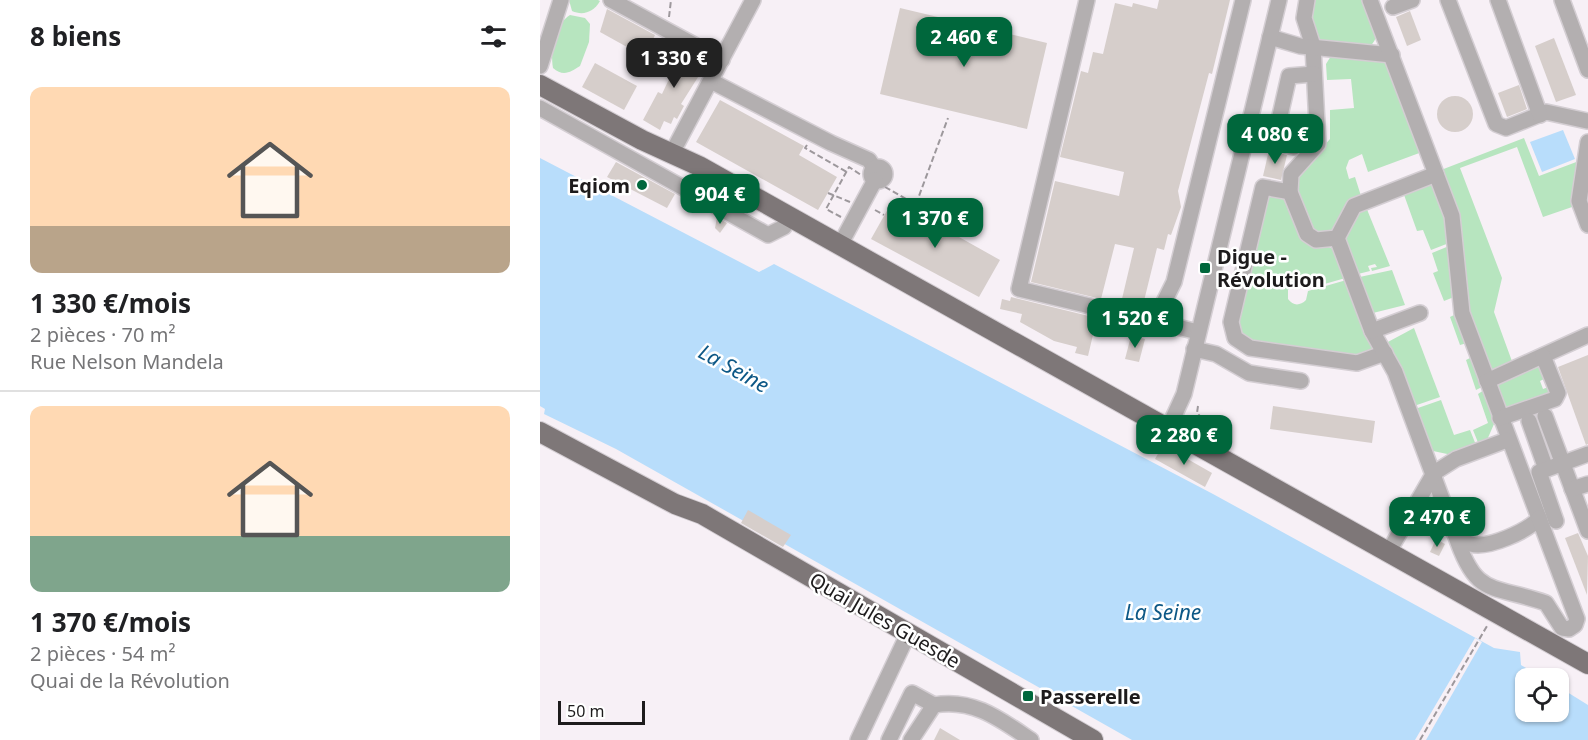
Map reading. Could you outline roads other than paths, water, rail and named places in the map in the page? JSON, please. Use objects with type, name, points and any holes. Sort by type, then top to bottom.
[{"type":"main road","points":[[540,78],[646,134],[668,151]]},
{"type":"main road","points":[[540,85],[668,151],[840,245],[1588,664]]},
{"type":"main road","name":"Quai Jules Guesde","points":[[540,432],[675,504],[692,520],[858,619],[906,638],[1083,739]]},
{"type":"street","points":[[540,66],[561,0]]},
{"type":"street","points":[[611,0],[722,60]]},
{"type":"street","points":[[668,151],[711,81],[753,0]]},
{"type":"street","points":[[1088,0],[1019,289],[1198,332]]},
{"type":"street","points":[[1158,322],[1162,306],[1174,282],[1243,0]]},
{"type":"street","points":[[1168,429],[1182,401],[1279,0]]},
{"type":"street","points":[[1307,0],[1304,18],[1313,46],[1318,144],[1291,174],[1290,192],[1306,234],[1316,240],[1337,238],[1354,206],[1436,174]]},
{"type":"street","points":[[1337,238],[1372,331],[1395,372],[1434,472],[1464,562],[1475,578],[1487,587],[1546,603],[1562,628],[1569,629],[1575,625],[1577,619],[1508,440],[1462,312],[1452,216],[1370,0]]},
{"type":"street","points":[[1393,7],[1412,0]]},
{"type":"street","points":[[1448,0],[1496,124],[1506,128],[1546,112],[1588,121]]},
{"type":"street","points":[[1498,0],[1540,115]]},
{"type":"street","points":[[1562,0],[1588,70]]},
{"type":"street","points":[[1270,37],[1300,46],[1392,55]]},
{"type":"street","points":[[1294,147],[1274,142],[1289,76],[1314,74]]},
{"type":"street","points":[[711,81],[869,160],[874,174],[840,245]]},
{"type":"street","points":[[540,108],[768,235],[784,227],[791,218]]},
{"type":"street","points":[[1588,142],[1580,201],[1588,225]]},
{"type":"street","points":[[1290,192],[1263,187],[1231,322],[1235,338],[1250,348],[1358,363],[1384,353]]},
{"type":"street","points":[[1372,331],[1420,313]]},
{"type":"street","points":[[1487,381],[1588,335]]},
{"type":"street","points":[[1194,349],[1222,357],[1249,374],[1301,381]]},
{"type":"street","points":[[1500,418],[1555,399],[1558,393],[1544,356]]},
{"type":"street","points":[[1545,416],[1588,528]]},
{"type":"street","points":[[1529,421],[1546,469]]},
{"type":"street","points":[[1389,551],[1434,472],[1456,459],[1508,440]]},
{"type":"street","points":[[1556,521],[1539,472],[1588,454]]},
{"type":"street","points":[[1572,489],[1588,484]]},
{"type":"street","points":[[1455,534],[1469,544],[1484,545],[1531,527],[1539,518]]},
{"type":"street","points":[[858,740],[906,638]]},
{"type":"street","points":[[889,740],[912,693],[934,705],[967,704],[1006,723],[1031,740]]},
{"type":"street","points":[[911,740],[934,705]]},
{"type":"water","points":[[1563,130],[1575,159],[1542,172],[1530,142]]},
{"type":"water","name":"La Seine","points":[[540,158],[759,272],[774,264],[1213,494],[1494,648],[1520,652],[1521,665],[1526,668],[1515,668],[1515,722],[1569,722],[1569,693],[1588,705],[1588,740],[1132,740],[616,449],[544,414],[545,409],[540,406]]},
{"type":"place","name":"Eqiom","points":[[642,185]]},
{"type":"place","name":"Digue - Révolution","points":[[1205,268]]},
{"type":"place","name":"Passerelle","points":[[1028,696]]}]
